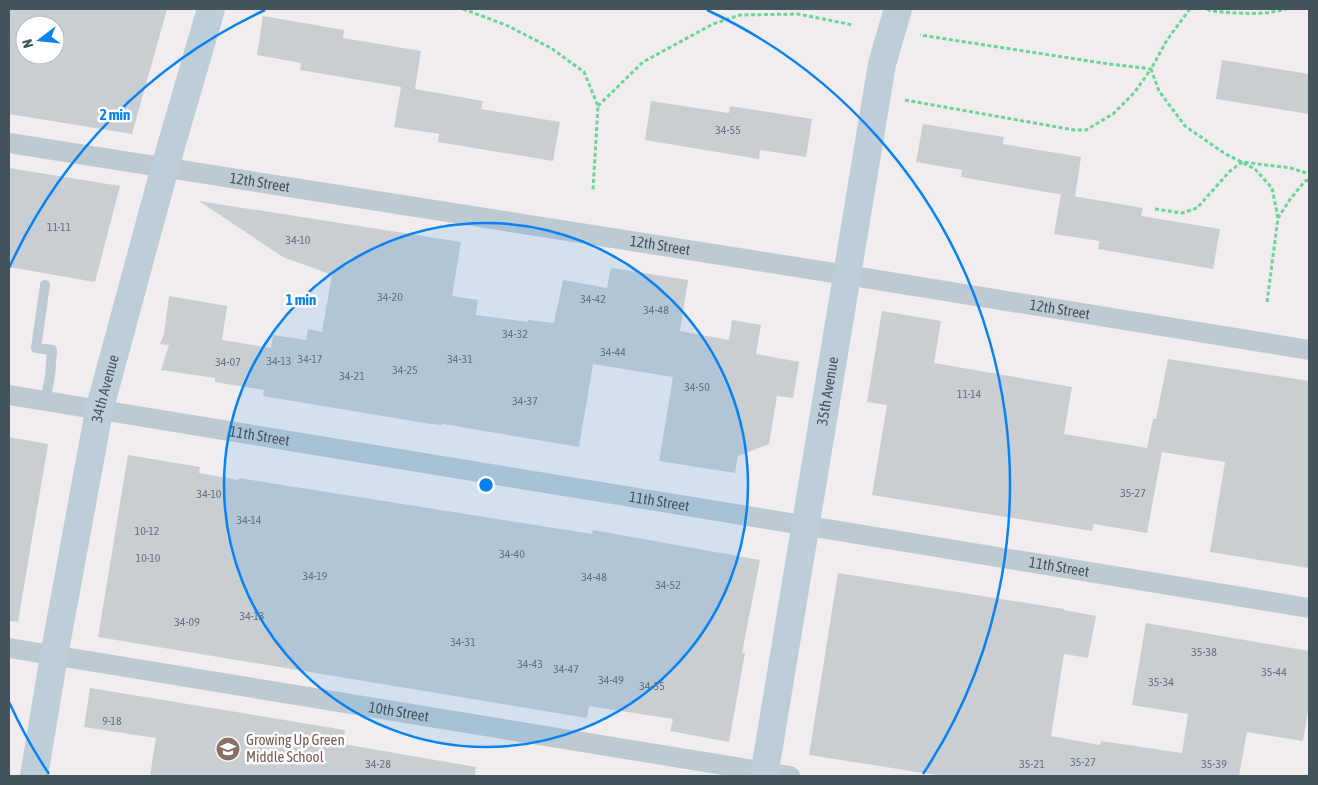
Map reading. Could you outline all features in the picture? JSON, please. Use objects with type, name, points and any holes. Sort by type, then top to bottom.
[{"type":"street","name":"34th Avenue","points":[[34,776],[99,411],[165,167],[211,9]]},
{"type":"street","name":"35th Avenue","points":[[773,775],[806,526],[846,275],[882,64],[898,9]]},
{"type":"street","name":"12th Street","points":[[9,143],[1309,350]]},
{"type":"street","name":"11th Street","points":[[9,395],[1309,608]]},
{"type":"street","name":"10th Street","points":[[9,648],[773,775]]},
{"type":"lane","points":[[45,286],[36,348],[52,350],[45,402]]},
{"type":"path","points":[[463,9],[506,25],[536,40],[584,72],[598,106],[593,190]]},
{"type":"path","points":[[905,100],[1074,130],[1086,130],[1114,114],[1134,93],[1167,40],[1190,9]]},
{"type":"path","points":[[1207,9],[1241,14],[1276,12],[1286,9]]},
{"type":"path","points":[[598,106],[643,62],[713,24],[740,16],[798,14],[853,25]]},
{"type":"path","points":[[920,35],[1150,69]]},
{"type":"path","points":[[1150,69],[1159,91],[1185,126],[1224,153],[1255,169],[1272,188],[1278,218],[1267,302]]},
{"type":"path","points":[[1155,209],[1182,214],[1197,208],[1230,171],[1242,162],[1292,168],[1309,174]]},
{"type":"path","points":[[1278,218],[1291,198],[1309,180]]},
{"type":"building","points":[[9,9],[167,9],[132,134],[9,114]]},
{"type":"building","points":[[263,16],[344,30],[343,38],[421,51],[415,89],[483,101],[481,109],[560,122],[553,161],[438,142],[439,134],[394,127],[401,87],[300,70],[301,63],[257,55]]},
{"type":"building","points":[[1222,60],[1309,74],[1309,114],[1216,99]]},
{"type":"building","points":[[651,101],[729,113],[730,106],[812,119],[806,157],[760,150],[759,159],[645,140]]},
{"type":"building","points":[[923,124],[1004,137],[1003,144],[1081,157],[1075,197],[961,177],[962,170],[916,162]]},
{"type":"building","points":[[9,168],[120,186],[95,282],[9,267]]},
{"type":"building","points":[[1061,194],[1143,208],[1141,216],[1220,229],[1213,269],[1098,249],[1099,241],[1054,234]]},
{"type":"building","points":[[199,201],[461,242],[452,296],[478,300],[476,315],[528,322],[528,320],[554,323],[563,280],[607,288],[611,268],[688,280],[680,331],[729,340],[732,320],[761,325],[756,354],[799,362],[793,398],[777,396],[769,444],[738,456],[735,473],[659,461],[673,377],[593,364],[579,447],[263,396],[264,390],[215,382],[215,378],[161,370],[169,345],[160,344],[164,334],[169,296],[227,306],[222,340],[271,348],[273,335],[306,340],[308,329],[322,332],[332,275],[283,257]]},
{"type":"building","points":[[882,311],[941,321],[934,363],[1072,387],[1064,434],[1147,448],[1153,419],[1156,419],[1168,359],[1309,381],[1309,568],[1210,552],[1225,462],[1162,452],[1147,533],[1094,524],[1092,531],[872,495],[887,405],[867,402]]},
{"type":"building","points":[[9,437],[48,444],[18,622],[9,621]]},
{"type":"building","points":[[128,455],[200,467],[199,473],[239,480],[239,478],[592,534],[593,530],[760,560],[742,653],[745,653],[729,742],[670,731],[673,719],[589,706],[587,718],[98,637]]},
{"type":"building","points":[[838,573],[1064,609],[1096,616],[1088,658],[1064,654],[1051,736],[1100,745],[1101,741],[1182,753],[1188,714],[1132,705],[1146,623],[1309,651],[1309,705],[1303,741],[1247,732],[1239,776],[943,776],[809,755]]},
{"type":"building","points":[[90,688],[345,730],[343,744],[476,767],[475,776],[150,776],[156,738],[84,727]]},
{"type":"place","name":"Growing Up Green Middle School","points":[[228,749]]}]
